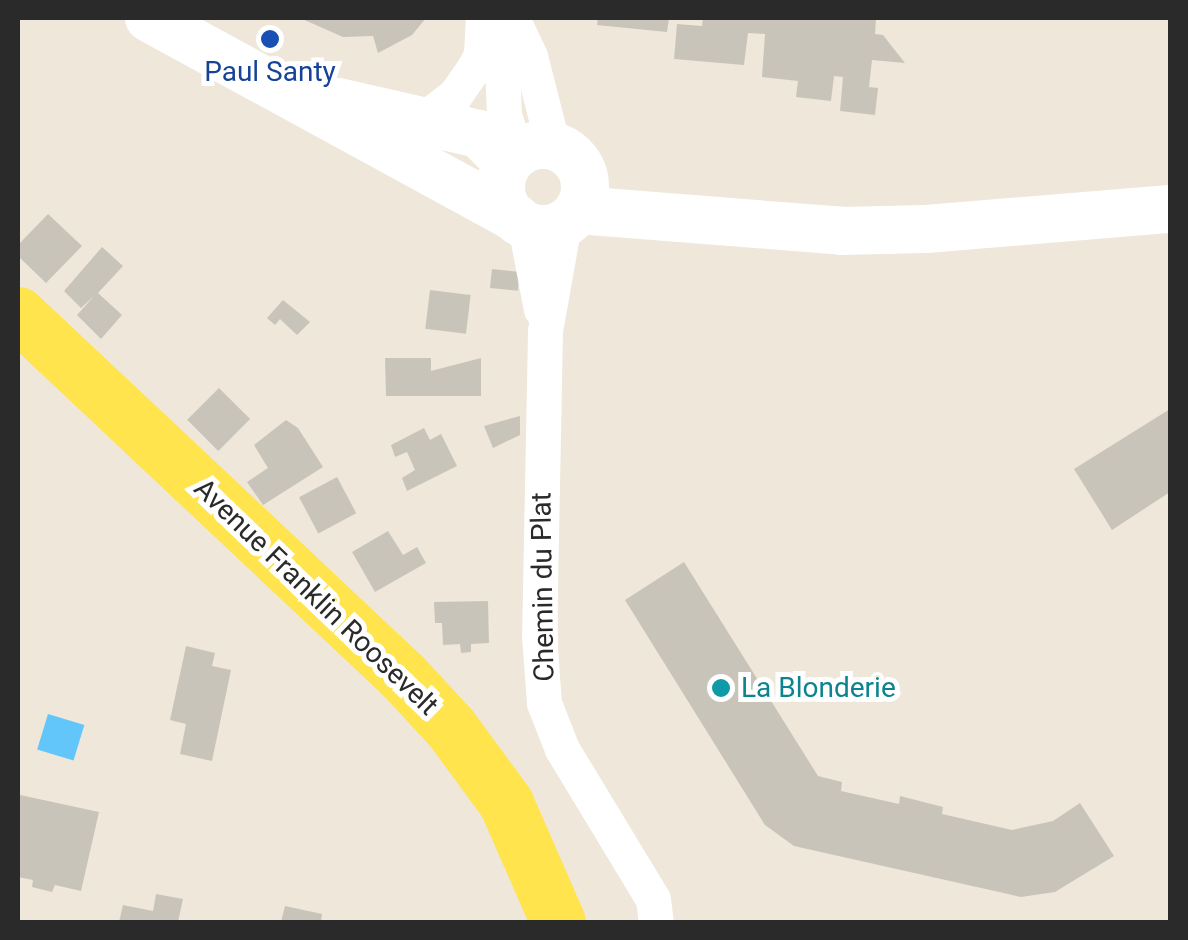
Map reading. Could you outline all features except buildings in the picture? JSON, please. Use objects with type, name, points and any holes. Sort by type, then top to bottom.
[{"type":"main road","points":[[149,18],[286,91],[554,213]]},
{"type":"main road","points":[[286,91],[480,134],[526,154],[576,161],[554,213]]},
{"type":"main road","points":[[526,154],[501,187],[502,199],[554,213],[679,215],[842,231],[926,229],[1170,208]]},
{"type":"main road","name":"Avenue Franklin Roosevelt","points":[[18,314],[403,676],[451,728],[506,803],[558,922]]},
{"type":"street","points":[[421,121],[455,95],[475,66],[481,54],[483,18]]},
{"type":"street","points":[[494,18],[501,43],[504,115],[526,154]]},
{"type":"street","points":[[512,18],[534,68],[526,154]]},
{"type":"street","name":"Chemin du Plat","points":[[554,213],[545,331],[540,618],[544,702],[562,749],[653,899],[656,922]]},
{"type":"water","points":[[48,714],[84,725],[74,760],[37,749]]},
{"type":"place","name":"Paul Santy","points":[[270,39]]},
{"type":"place","name":"La Blonderie","points":[[721,688]]}]
